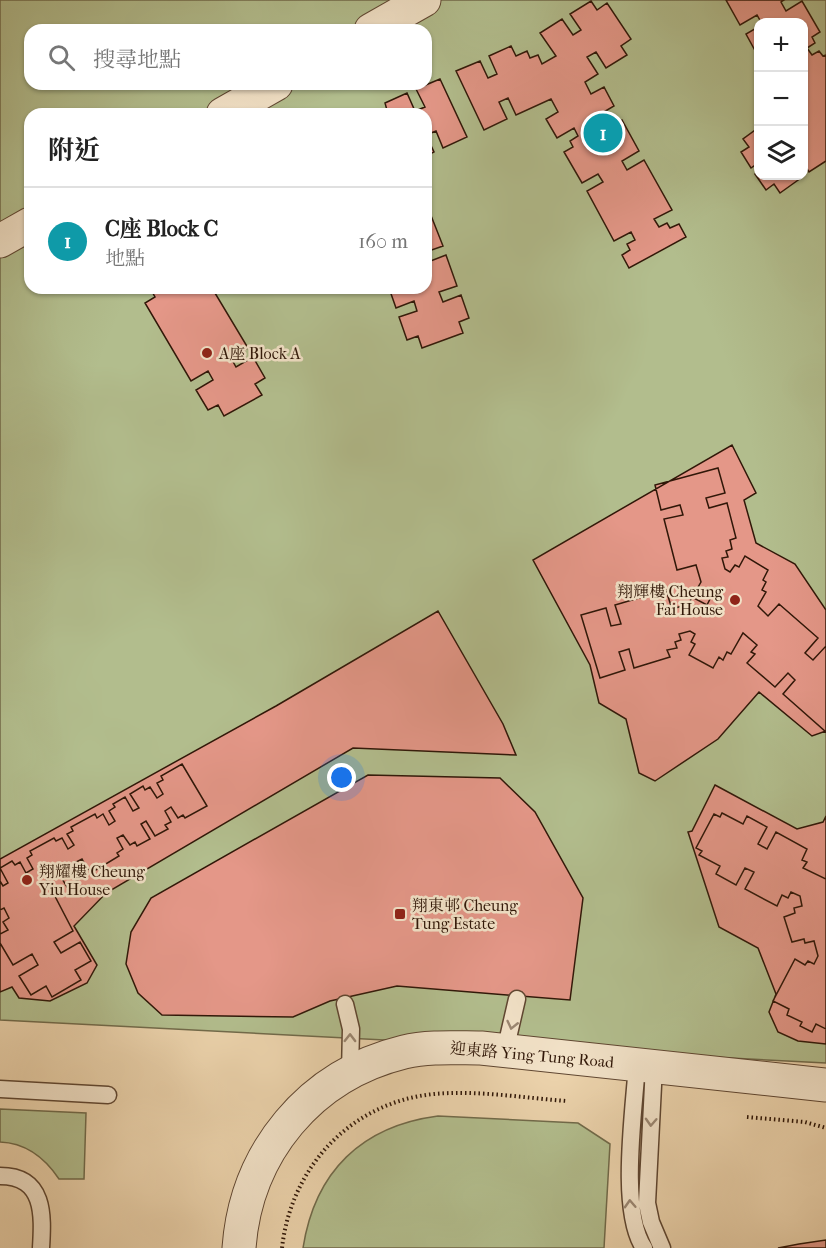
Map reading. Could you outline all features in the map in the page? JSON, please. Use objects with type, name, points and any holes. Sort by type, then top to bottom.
[{"type":"street","points":[[382,24],[424,0]]},
{"type":"street","points":[[234,108],[265,90]]},
{"type":"street","points":[[0,241],[24,227]]},
{"type":"street","name":"迎東路 Ying Tung Road","points":[[238,1248],[246,1203],[259,1166],[270,1147],[307,1101],[337,1078],[405,1052],[438,1048],[505,1051],[826,1085]]},
{"type":"lane","points":[[505,1051],[517,999]]},
{"type":"lane","points":[[345,1004],[351,1029],[350,1073]]},
{"type":"lane","points":[[644,1248],[636,1231],[629,1202],[646,1065]]},
{"type":"lane","points":[[646,1065],[648,1203],[651,1222],[662,1248]]},
{"type":"lane","points":[[0,1089],[108,1095]]},
{"type":"lane","points":[[0,1176],[11,1176],[26,1183],[38,1196],[43,1212],[41,1248]]},
{"type":"path","points":[[282,1248],[288,1212],[302,1180],[326,1146],[365,1117],[407,1100],[432,1094],[462,1093],[567,1101]]},
{"type":"path","points":[[747,1117],[805,1122],[826,1128]]},
{"type":"green space","points":[[0,0],[826,0],[826,1063],[0,1020]]},
{"type":"green space","points":[[0,1109],[86,1113],[84,1179],[59,1179],[48,1164],[34,1153],[18,1145],[0,1142]]},
{"type":"green space","points":[[438,1116],[578,1123],[610,1144],[604,1248],[303,1248],[318,1196],[346,1157],[365,1142],[387,1130],[411,1121]]},
{"type":"building","points":[[726,0],[784,0],[781,2],[786,11],[802,1],[820,32],[812,37],[815,43],[808,47],[808,18],[759,18],[757,15],[740,25]]},
{"type":"building","points":[[591,1],[597,10],[607,3],[631,39],[621,46],[627,55],[606,68],[596,52],[587,57],[598,74],[585,82],[591,94],[604,87],[614,106],[597,116],[602,124],[610,119],[613,125],[622,120],[639,151],[622,161],[627,170],[644,160],[672,210],[654,219],[659,227],[667,223],[670,228],[679,224],[686,237],[629,268],[622,255],[630,250],[627,244],[635,240],[631,232],[614,241],[587,191],[603,182],[598,174],[582,183],[564,152],[573,147],[570,141],[578,136],[574,128],[557,138],[546,119],[558,112],[551,99],[516,115],[508,98],[499,102],[507,119],[484,130],[456,71],[480,61],[488,78],[497,74],[489,56],[511,46],[516,56],[527,51],[530,58],[538,55],[542,64],[556,56],[540,33],[562,19],[573,35],[581,30],[570,14]]},
{"type":"building","points":[[754,29],[754,49],[746,34]]},
{"type":"building","points":[[808,49],[812,55],[819,51],[823,56],[826,55],[826,161],[809,172]]},
{"type":"building","points":[[440,79],[467,137],[443,148],[436,131],[432,133],[432,108],[422,108],[425,107],[416,90],[432,90],[432,82]]},
{"type":"building","points":[[407,93],[414,108],[386,108],[385,103]]},
{"type":"building","points":[[754,131],[754,166],[751,168],[741,152],[749,147],[743,139]]},
{"type":"building","points":[[759,180],[798,180],[780,193],[774,184],[766,190]]},
{"type":"building","points":[[432,218],[443,246],[432,250]]},
{"type":"building","points":[[446,255],[457,286],[439,292],[443,302],[461,295],[469,318],[459,322],[463,333],[422,348],[418,336],[407,340],[399,317],[417,311],[414,301],[396,308],[391,294],[432,294],[432,260]]},
{"type":"building","name":"A座 Block A","points":[[153,294],[216,294],[248,348],[231,358],[236,367],[253,357],[265,378],[255,384],[262,395],[224,416],[218,405],[208,410],[196,390],[213,380],[208,371],[191,381],[145,303],[155,297]]},
{"type":"building","points":[[732,445],[756,493],[744,500],[756,543],[795,564],[826,610],[826,731],[812,736],[759,692],[718,739],[655,781],[639,773],[626,719],[599,703],[590,665],[533,560]]},
{"type":"building","name":"翔輝樓 Cheung Fai House","points":[[718,468],[725,493],[706,498],[709,508],[727,503],[736,538],[730,540],[732,549],[726,551],[728,557],[722,558],[725,569],[730,572],[735,565],[739,567],[745,556],[768,570],[763,580],[766,582],[762,590],[766,592],[758,606],[768,616],[779,604],[818,638],[805,653],[813,660],[826,646],[826,732],[783,694],[795,680],[788,673],[775,687],[747,663],[755,654],[751,652],[757,645],[743,633],[731,654],[727,652],[723,660],[719,657],[713,668],[689,655],[695,644],[691,642],[695,634],[690,631],[679,634],[681,640],[675,642],[677,648],[667,650],[670,657],[634,668],[629,649],[619,652],[625,670],[600,678],[581,615],[606,608],[611,626],[621,624],[615,605],[666,590],[672,609],[689,604],[692,597],[707,605],[711,597],[697,589],[701,582],[696,565],[677,570],[664,519],[683,515],[680,505],[661,510],[655,485]]},
{"type":"building","points":[[438,611],[503,724],[516,755],[353,748],[106,893],[74,926],[97,965],[87,983],[50,1001],[19,998],[12,987],[0,992],[0,859],[276,706]]},
{"type":"building","name":"翔耀樓 Cheung Yiu House","points":[[182,764],[207,806],[185,818],[183,815],[178,818],[171,807],[165,811],[171,822],[165,825],[168,829],[155,836],[146,821],[141,824],[150,839],[137,846],[135,842],[130,845],[123,835],[117,838],[123,849],[117,853],[119,856],[96,870],[94,866],[88,870],[82,859],[76,862],[82,873],[76,876],[78,880],[67,887],[58,872],[46,879],[73,931],[54,942],[61,953],[80,942],[91,961],[75,970],[81,980],[52,997],[46,986],[31,995],[19,976],[38,965],[32,954],[13,965],[0,943],[0,934],[8,930],[3,922],[9,918],[4,908],[0,910],[0,881],[3,886],[8,883],[0,868],[12,861],[15,865],[20,862],[26,873],[33,869],[27,858],[32,855],[30,851],[54,838],[56,841],[62,838],[68,849],[74,845],[67,834],[73,831],[71,827],[95,814],[97,818],[103,814],[109,825],[115,821],[109,811],[115,807],[113,804],[125,797],[133,811],[139,808],[130,794],[143,786],[145,790],[150,787],[157,798],[163,794],[157,783],[163,780],[161,776]]},
{"type":"building","points":[[368,775],[500,778],[535,812],[583,898],[570,1000],[397,986],[330,1001],[293,1017],[162,1015],[138,993],[126,964],[131,932],[151,898]]},
{"type":"building","points":[[715,785],[797,829],[823,822],[826,816],[826,1044],[798,1041],[778,1032],[769,1012],[776,994],[758,948],[719,927],[688,832],[692,831]]},
{"type":"building","points":[[722,813],[743,824],[747,816],[767,827],[758,844],[767,849],[776,832],[807,849],[802,860],[807,862],[803,868],[826,879],[826,1029],[816,1024],[812,1032],[800,1026],[802,1022],[787,1015],[789,1009],[773,1001],[795,959],[805,965],[808,961],[814,964],[818,956],[814,941],[805,943],[804,939],[792,942],[784,917],[795,913],[794,908],[802,906],[800,896],[791,892],[788,898],[782,895],[777,906],[745,889],[754,872],[745,868],[736,885],[716,874],[720,866],[699,855],[702,851],[696,848],[714,814],[720,817]]},
{"type":"building","points":[[826,1240],[826,1248],[778,1248],[799,1244]]},
{"type":"place","name":"C座 Block C","points":[[603,133]]},
{"type":"place","name":"A座 Block A","points":[[207,353]]},
{"type":"place","name":"翔輝樓 Cheung Fai House","points":[[735,600]]},
{"type":"place","name":"翔耀樓 Cheung Yiu House","points":[[27,880]]},
{"type":"place","name":"翔東邨 Cheung Tung Estate","points":[[400,914]]}]
